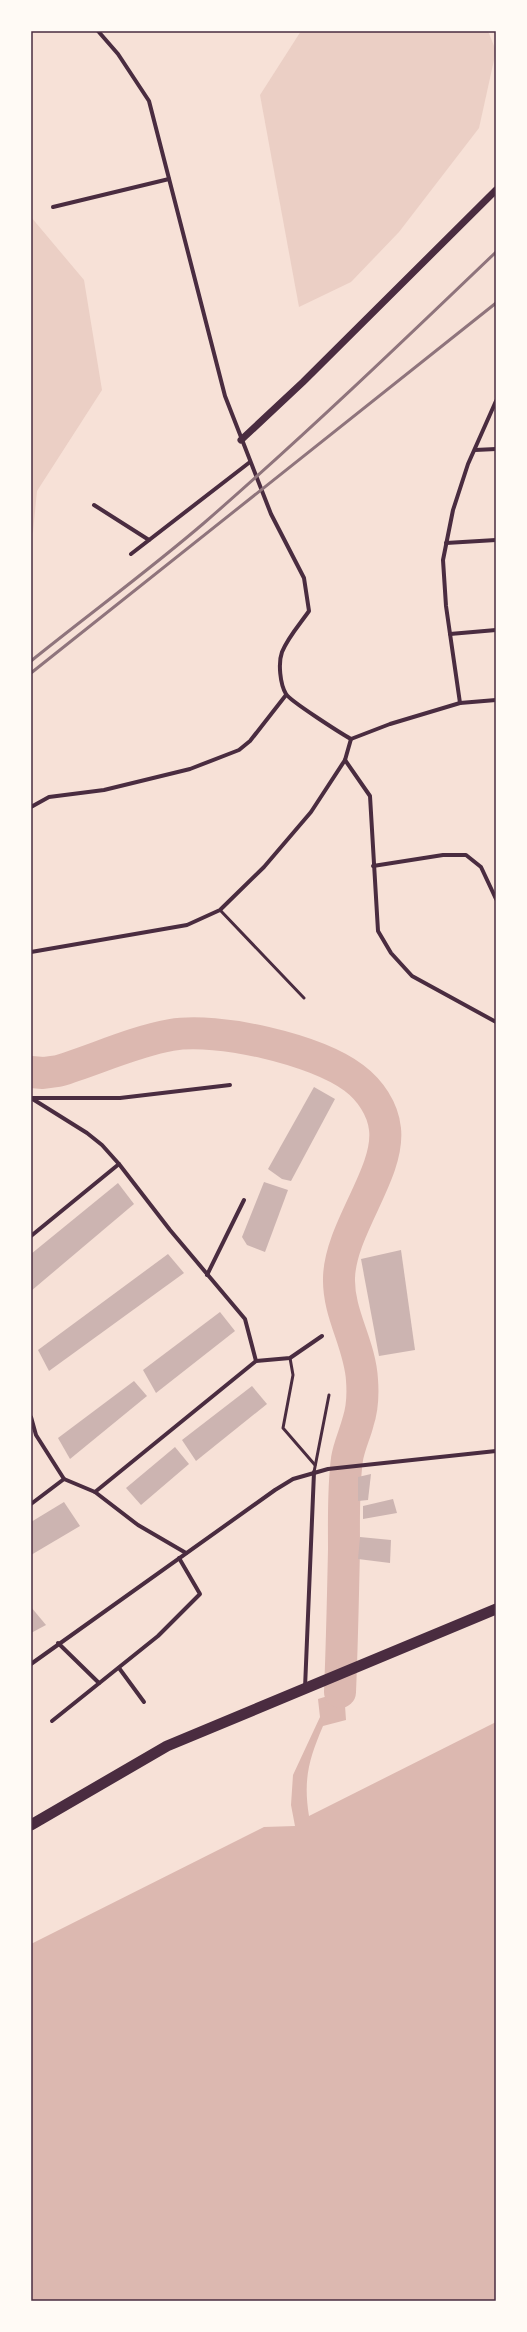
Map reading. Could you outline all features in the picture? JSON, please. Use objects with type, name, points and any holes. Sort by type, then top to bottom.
[{"type":"highway","points":[[31,1825],[167,1746],[496,1609]]},
{"type":"street","points":[[98,31],[118,54],[149,101],[225,396],[270,514],[304,578],[309,611],[292,633],[282,653],[280,672],[286,695],[338,733],[351,739],[390,724],[460,703],[496,700]]},
{"type":"street","points":[[53,207],[169,179]]},
{"type":"street","points":[[241,440],[303,382],[496,190]]},
{"type":"street","points":[[460,703],[450,634],[443,560],[453,510],[468,464],[496,401]]},
{"type":"street","points":[[475,450],[496,449]]},
{"type":"street","points":[[131,554],[250,462]]},
{"type":"street","points":[[94,505],[149,540]]},
{"type":"street","points":[[446,544],[496,540]]},
{"type":"street","points":[[450,634],[496,630]]},
{"type":"street","points":[[31,807],[49,797],[104,790],[190,769],[239,750],[250,741],[286,695]]},
{"type":"street","points":[[31,952],[187,925],[220,910],[264,867],[311,812],[345,760],[351,739]]},
{"type":"street","points":[[345,760],[370,796],[378,932],[390,953],[412,976],[496,1022]]},
{"type":"street","points":[[373,866],[443,855],[466,855],[481,866],[496,899]]},
{"type":"street","points":[[31,1098],[120,1098],[230,1086]]},
{"type":"street","points":[[31,1098],[87,1133],[102,1145],[119,1164],[207,1275],[245,1320],[256,1361]]},
{"type":"street","points":[[31,1236],[119,1164]]},
{"type":"street","points":[[207,1275],[244,1200]]},
{"type":"street","points":[[95,1492],[256,1361],[290,1358],[322,1336]]},
{"type":"street","points":[[31,1417],[36,1435],[64,1479],[95,1492],[138,1525],[186,1553]]},
{"type":"street","points":[[31,1664],[58,1643],[275,1490],[293,1480],[314,1472],[328,1469],[496,1451]]},
{"type":"street","points":[[305,1688],[314,1472]]},
{"type":"street","points":[[31,1504],[64,1479]]},
{"type":"street","points":[[52,1721],[158,1636],[200,1594],[179,1558]]},
{"type":"street","points":[[58,1643],[99,1683]]},
{"type":"street","points":[[119,1668],[144,1702]]},
{"type":"lane","points":[[220,910],[304,998]]},
{"type":"lane","points":[[290,1358],[293,1375],[283,1428],[315,1465]]},
{"type":"lane","points":[[314,1472],[329,1395]]},
{"type":"shaded area","points":[[301,31],[488,31],[496,51],[479,128],[399,232],[351,282],[299,307],[260,95]]},
{"type":"shaded area","points":[[31,217],[84,280],[102,390],[37,491],[33,532],[31,536]]},
{"type":"shaded area","points":[[344,1691],[346,1720],[323,1726],[311,1759],[307,1780],[307,1803],[309,1816],[496,1722],[496,2301],[31,2301],[31,1944],[264,1827],[295,1826],[291,1805],[293,1775],[320,1717],[318,1699]]},
{"type":"building","points":[[314,1087],[335,1099],[291,1181],[282,1179],[268,1169]]},
{"type":"building","points":[[264,1182],[288,1190],[265,1252],[247,1245],[242,1237]]},
{"type":"building","points":[[118,1183],[134,1204],[31,1291],[31,1254]]},
{"type":"building","points":[[401,1250],[415,1350],[379,1356],[361,1259]]},
{"type":"building","points":[[168,1254],[184,1273],[49,1371],[38,1350]]},
{"type":"building","points":[[220,1312],[235,1331],[156,1393],[143,1370]]},
{"type":"building","points":[[134,1381],[147,1396],[70,1459],[58,1438]]},
{"type":"building","points":[[252,1386],[267,1404],[196,1461],[182,1440]]},
{"type":"building","points":[[175,1447],[189,1464],[141,1505],[126,1488]]},
{"type":"building","points":[[371,1474],[368,1500],[358,1501],[358,1477]]},
{"type":"building","points":[[393,1499],[397,1513],[363,1519],[363,1506]]},
{"type":"building","points":[[64,1502],[80,1526],[31,1555],[31,1522]]},
{"type":"building","points":[[360,1537],[391,1540],[390,1563],[358,1559]]},
{"type":"building","points":[[31,1607],[46,1625],[31,1633]]},
{"type":"waterway","points":[[31,1072],[43,1073],[58,1071],[156,1038],[191,1033],[214,1034],[239,1037],[266,1043],[316,1058],[337,1067],[360,1083],[375,1100],[379,1107],[385,1129],[384,1146],[380,1164],[347,1240],[341,1259],[339,1278],[342,1304],[357,1354],[362,1380],[362,1401],[357,1427],[348,1454],[345,1482],[340,1692]]},
{"type":"railway","points":[[31,661],[204,523],[315,423],[496,252]]},
{"type":"railway","points":[[31,673],[496,303]]}]
